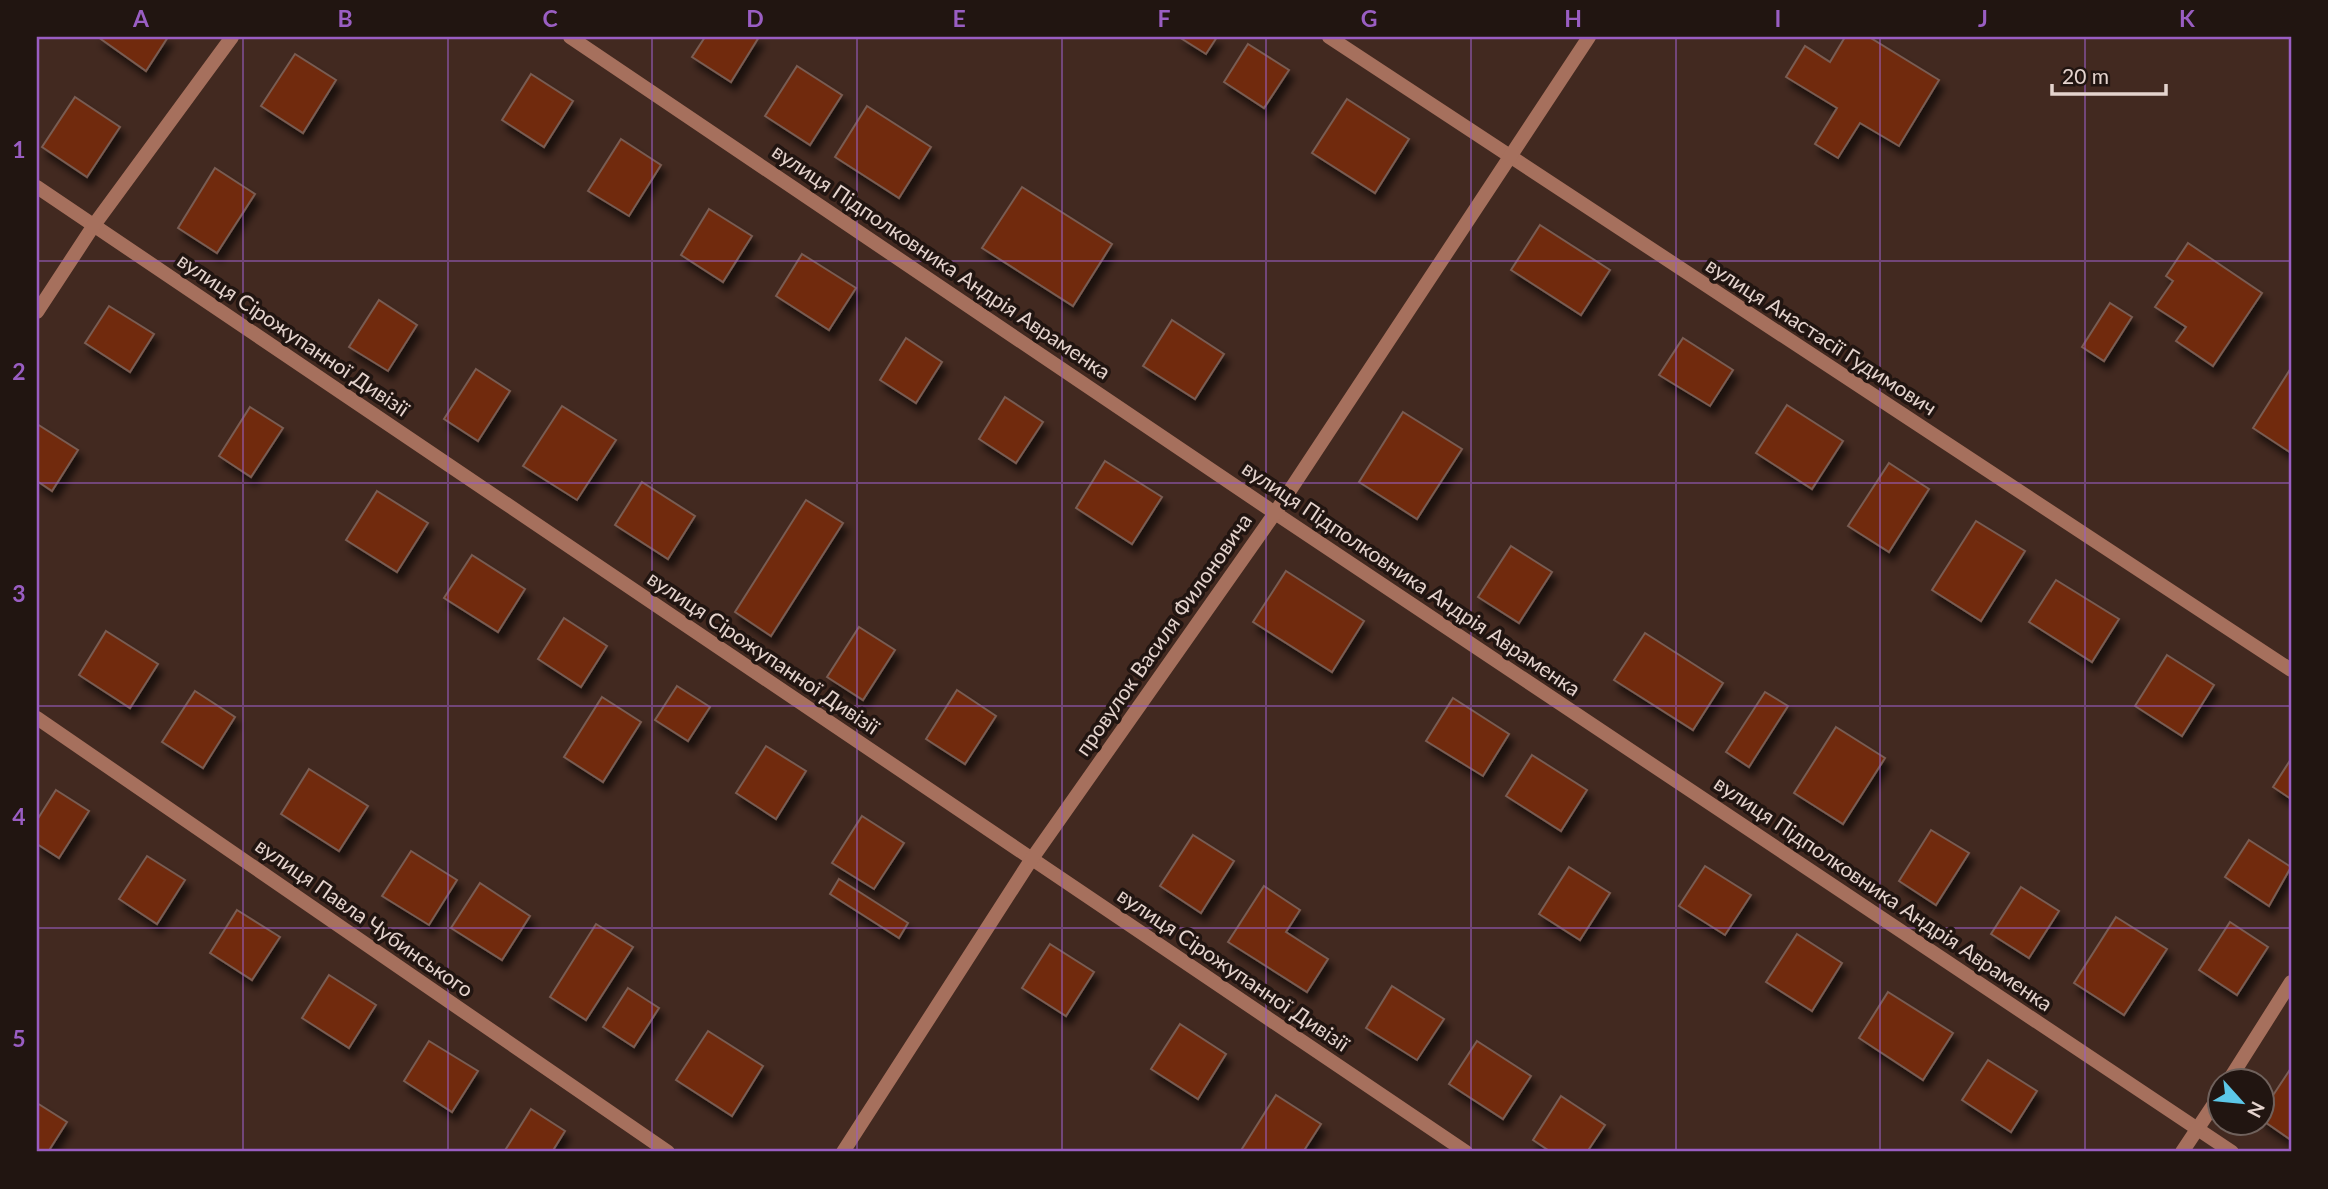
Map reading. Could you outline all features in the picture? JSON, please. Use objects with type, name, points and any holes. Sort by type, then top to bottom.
[{"type":"street","points":[[37,312],[93,225],[232,37]]},
{"type":"street","name":"вулиця Підполковника Андрія Авраменка","points":[[570,37],[1275,513],[2232,1152]]},
{"type":"street","name":"вулиця Анастасії Гудимович","points":[[1329,37],[2291,670]]},
{"type":"street","name":"провулок Василя Филоновича","points":[[843,1152],[1031,860],[1275,513],[1507,156],[1588,37]]},
{"type":"street","name":"вулиця Сірожупанної Дивізії","points":[[37,187],[1466,1152]]},
{"type":"street","name":"вулиця Павла Чубинського","points":[[37,718],[668,1152]]},
{"type":"street","points":[[2238,1066],[2291,982]]},
{"type":"street","points":[[2182,1152],[2206,1117]]},
{"type":"building","points":[[98,37],[168,37],[146,71]]},
{"type":"building","points":[[705,37],[759,37],[731,82],[692,57]]},
{"type":"building","points":[[1179,37],[1217,37],[1206,54]]},
{"type":"building","points":[[1845,37],[1869,37],[1939,80],[1899,146],[1860,123],[1838,158],[1815,144],[1837,108],[1786,77],[1805,46],[1830,62]]},
{"type":"building","points":[[1248,44],[1289,70],[1264,108],[1224,82]]},
{"type":"building","points":[[295,54],[336,80],[303,133],[261,106]]},
{"type":"building","points":[[797,66],[842,95],[810,145],[765,116]]},
{"type":"building","points":[[531,74],[573,101],[544,147],[502,120]]},
{"type":"building","points":[[75,97],[120,127],[87,177],[42,147]]},
{"type":"building","points":[[1347,99],[1409,139],[1375,193],[1312,153]]},
{"type":"building","points":[[867,106],[931,147],[899,198],[835,157]]},
{"type":"building","points":[[621,139],[661,165],[629,216],[588,191]]},
{"type":"building","points":[[215,168],[255,194],[217,253],[178,228]]},
{"type":"building","points":[[1022,187],[1112,244],[1073,306],[982,248]]},
{"type":"building","points":[[709,209],[752,236],[723,282],[681,255]]},
{"type":"building","points":[[1540,225],[1610,270],[1581,315],[1511,270]]},
{"type":"building","points":[[2188,243],[2262,293],[2213,366],[2176,341],[2186,327],[2155,307],[2173,281],[2166,276]]},
{"type":"building","points":[[802,254],[856,288],[829,330],[776,296]]},
{"type":"building","points":[[379,300],[417,325],[388,371],[349,347]]},
{"type":"building","points":[[2110,303],[2132,317],[2104,361],[2082,347]]},
{"type":"building","points":[[109,306],[154,334],[130,372],[85,343]]},
{"type":"building","points":[[1172,320],[1224,354],[1195,399],[1143,366]]},
{"type":"building","points":[[906,338],[942,362],[916,403],[880,380]]},
{"type":"building","points":[[1683,338],[1733,370],[1710,406],[1659,375]]},
{"type":"building","points":[[2291,368],[2291,453],[2253,428]]},
{"type":"building","points":[[476,369],[510,391],[478,441],[444,419]]},
{"type":"building","points":[[1005,397],[1043,422],[1016,463],[979,439]]},
{"type":"building","points":[[1787,405],[1843,441],[1812,489],[1756,453]]},
{"type":"building","points":[[562,406],[616,440],[577,500],[523,466]]},
{"type":"building","points":[[250,407],[283,428],[251,477],[219,456]]},
{"type":"building","points":[[1403,412],[1462,449],[1417,519],[1359,482]]},
{"type":"building","points":[[37,424],[78,450],[52,491],[37,481]]},
{"type":"building","points":[[1105,461],[1162,497],[1132,544],[1076,508]]},
{"type":"building","points":[[1889,463],[1929,489],[1889,552],[1848,526]]},
{"type":"building","points":[[642,482],[695,516],[668,559],[615,525]]},
{"type":"building","points":[[377,491],[428,523],[397,572],[346,540]]},
{"type":"building","points":[[806,500],[843,523],[771,636],[735,612]]},
{"type":"building","points":[[1976,521],[2025,551],[1981,621],[1932,590]]},
{"type":"building","points":[[1511,546],[1552,572],[1519,623],[1478,597]]},
{"type":"building","points":[[472,555],[525,589],[498,632],[444,598]]},
{"type":"building","points":[[1286,571],[1364,621],[1332,672],[1253,622]]},
{"type":"building","points":[[2056,580],[2119,619],[2092,662],[2029,622]]},
{"type":"building","points":[[564,618],[607,646],[581,687],[538,659]]},
{"type":"building","points":[[859,627],[895,650],[863,700],[827,677]]},
{"type":"building","points":[[106,631],[158,664],[130,708],[79,675]]},
{"type":"building","points":[[1645,633],[1723,683],[1693,730],[1614,680]]},
{"type":"building","points":[[2167,655],[2214,685],[2182,736],[2135,706]]},
{"type":"building","points":[[677,686],[710,707],[688,741],[655,720]]},
{"type":"building","points":[[957,690],[996,716],[965,764],[926,739]]},
{"type":"building","points":[[195,691],[235,717],[203,768],[162,742]]},
{"type":"building","points":[[1765,692],[1788,706],[1749,767],[1726,752]]},
{"type":"building","points":[[602,697],[641,722],[603,782],[564,757]]},
{"type":"building","points":[[1453,698],[1509,734],[1483,776],[1426,741]]},
{"type":"building","points":[[1836,727],[1885,758],[1843,824],[1794,793]]},
{"type":"building","points":[[766,746],[806,771],[776,819],[736,793]]},
{"type":"building","points":[[1532,755],[1587,790],[1561,831],[1506,796]]},
{"type":"building","points":[[2291,759],[2291,799],[2273,787]]},
{"type":"building","points":[[309,769],[368,806],[339,851],[281,814]]},
{"type":"building","points":[[56,790],[89,811],[59,858],[37,844],[37,820]]},
{"type":"building","points":[[862,816],[904,843],[874,889],[832,863]]},
{"type":"building","points":[[1931,830],[1969,853],[1936,905],[1899,881]]},
{"type":"building","points":[[1193,835],[1234,861],[1201,913],[1160,886]]},
{"type":"building","points":[[2249,840],[2291,867],[2269,906],[2225,877]]},
{"type":"building","points":[[411,851],[457,880],[429,925],[382,896]]},
{"type":"building","points":[[147,856],[185,880],[157,924],[119,899]]},
{"type":"building","points":[[1705,866],[1751,895],[1725,935],[1679,906]]},
{"type":"building","points":[[1569,867],[1610,893],[1580,940],[1539,914]]},
{"type":"building","points":[[839,879],[908,923],[899,938],[830,894]]},
{"type":"building","points":[[480,883],[530,916],[502,960],[451,928]]},
{"type":"building","points":[[1264,886],[1300,910],[1286,932],[1328,959],[1307,992],[1228,942]]},
{"type":"building","points":[[2021,887],[2059,911],[2029,958],[1991,934]]},
{"type":"building","points":[[237,910],[280,937],[252,980],[210,953]]},
{"type":"building","points":[[2116,917],[2167,949],[2124,1015],[2074,983]]},
{"type":"building","points":[[2230,922],[2268,947],[2237,995],[2199,970]]},
{"type":"building","points":[[596,924],[633,947],[586,1020],[550,997]]},
{"type":"building","points":[[1797,934],[1842,963],[1812,1011],[1766,982]]},
{"type":"building","points":[[1050,944],[1094,972],[1066,1016],[1022,988]]},
{"type":"building","points":[[329,975],[376,1005],[349,1048],[302,1018]]},
{"type":"building","points":[[1392,986],[1444,1019],[1417,1060],[1366,1028]]},
{"type":"building","points":[[628,988],[659,1008],[634,1047],[603,1027]]},
{"type":"building","points":[[1888,992],[1953,1033],[1923,1080],[1859,1038]]},
{"type":"building","points":[[1180,1024],[1226,1054],[1198,1099],[1151,1069]]},
{"type":"building","points":[[708,1031],[763,1066],[732,1116],[676,1080]]},
{"type":"building","points":[[429,1041],[478,1071],[452,1112],[404,1081]]},
{"type":"building","points":[[1477,1041],[1531,1076],[1503,1119],[1449,1084]]},
{"type":"building","points":[[1988,1060],[2037,1091],[2011,1132],[1962,1100]]},
{"type":"building","points":[[2291,1068],[2291,1140],[2276,1130],[2276,1091]]},
{"type":"building","points":[[1276,1095],[1321,1124],[1303,1152],[1240,1152]]},
{"type":"building","points":[[1561,1096],[1605,1125],[1587,1152],[1551,1152],[1533,1140]]},
{"type":"building","points":[[37,1103],[67,1122],[48,1152],[37,1152]]},
{"type":"building","points":[[531,1109],[565,1131],[552,1152],[504,1152]]}]
